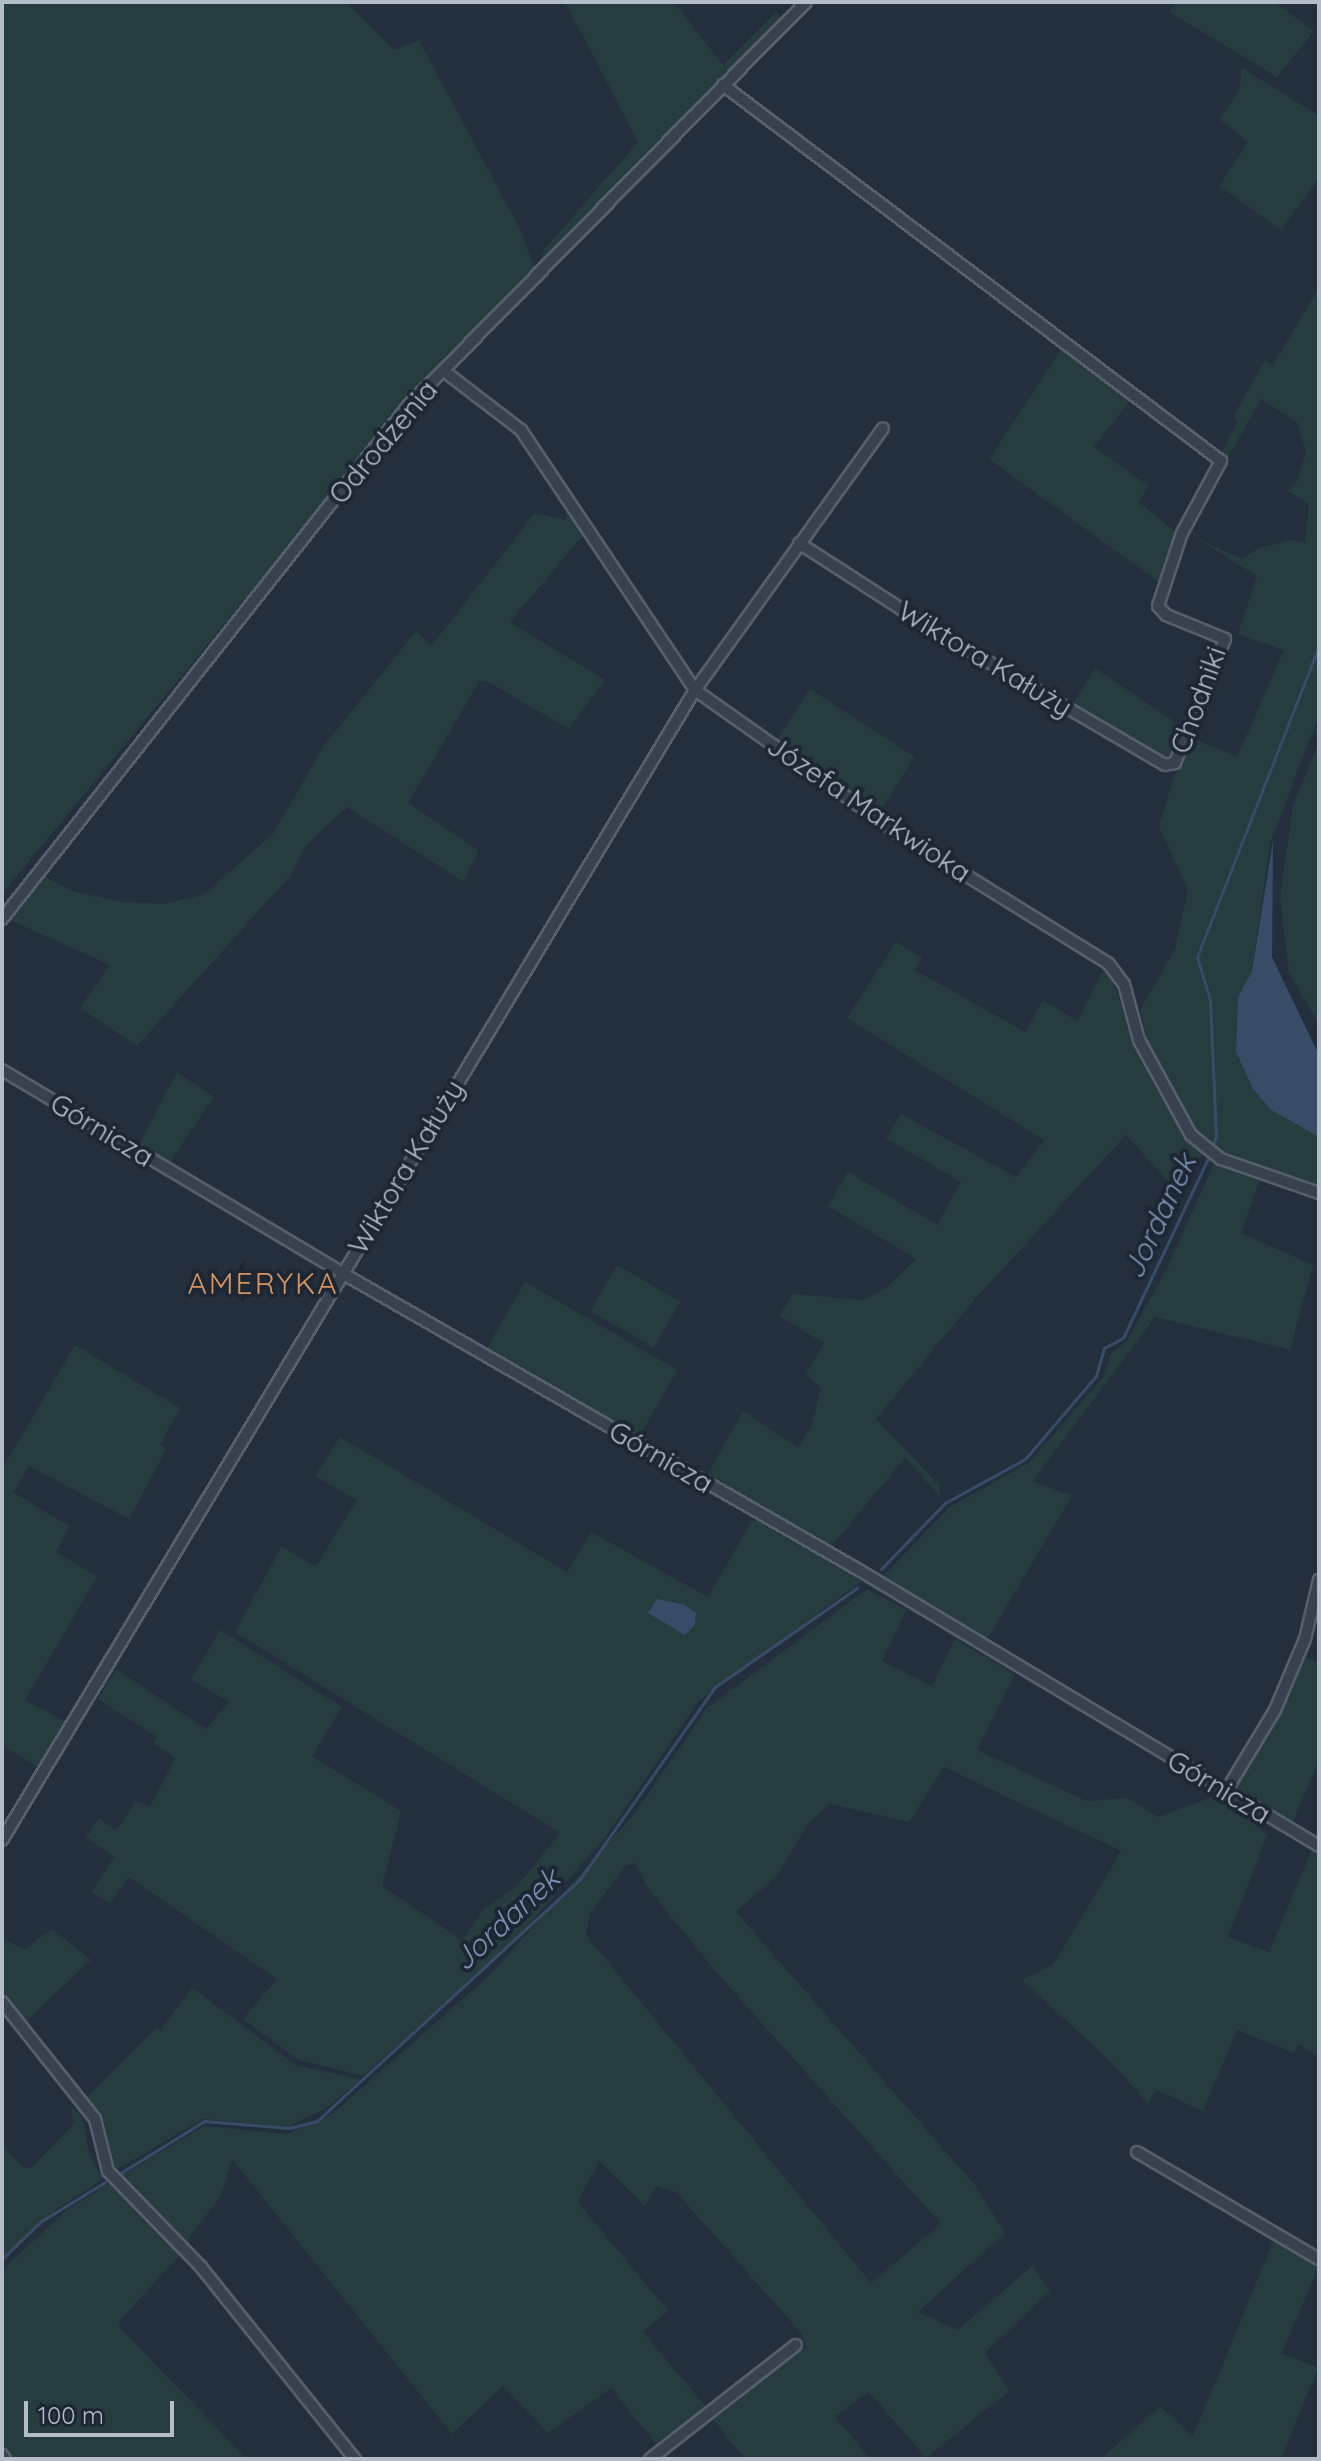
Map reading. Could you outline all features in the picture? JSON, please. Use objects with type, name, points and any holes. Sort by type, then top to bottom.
[{"type":"street","name":"Odrodzenia","points":[[2,919],[408,406],[806,2]]},
{"type":"street","name":"Chodniki","points":[[723,85],[1221,461],[1182,533],[1158,606],[1166,615],[1225,639],[1175,763]]},
{"type":"street","name":"Józefa Markwioka","points":[[444,371],[521,430],[695,690],[898,833],[1108,963],[1124,984],[1139,1040],[1191,1135],[1218,1157],[1319,1193]]},
{"type":"street","name":"Wiktora Kałuży","points":[[2,1840],[695,690],[883,428]]},
{"type":"street","name":"Wiktora Kałuży","points":[[799,543],[1045,696],[1165,765],[1175,763]]},
{"type":"street","name":"Górnicza","points":[[2,1070],[342,1273],[859,1570],[1319,1846]]},
{"type":"street","points":[[1226,1791],[1275,1710],[1305,1639],[1319,1580]]},
{"type":"street","points":[[2,2002],[95,2119],[108,2171],[201,2267],[355,2459]]},
{"type":"street","points":[[1137,2152],[1319,2259]]},
{"type":"street","points":[[650,2459],[796,2345]]},
{"type":"green space","points":[[2,2],[346,2],[394,50],[419,40],[521,231],[534,267],[447,362],[450,350],[2,894]]},
{"type":"green space","points":[[565,2],[674,2],[723,65],[776,12],[780,17],[541,263],[543,251],[638,142]]},
{"type":"green space","points":[[1176,2],[1274,2],[1314,31],[1277,77],[1169,12]]},
{"type":"green space","points":[[1242,68],[1319,116],[1319,178],[1281,230],[1219,186],[1248,142],[1219,119],[1239,92]]},
{"type":"green space","points":[[1319,288],[1319,715],[1270,844],[1252,971],[1238,997],[1236,1052],[1253,1089],[1271,1110],[1319,1137],[1319,1186],[1227,1154],[1197,1130],[1147,1039],[1140,1010],[1175,949],[1188,890],[1159,827],[1174,776],[1196,740],[1237,757],[1284,650],[1238,634],[1257,576],[1198,539],[1242,559],[1259,548],[1290,540],[1305,543],[1309,503],[1287,491],[1296,483],[1306,453],[1297,422],[1261,399],[1228,458],[1222,451],[1238,421],[1233,417],[1265,360],[1273,365]]},
{"type":"green space","points":[[1065,344],[1133,397],[1094,447],[1149,486],[1138,502],[1176,532],[1160,583],[989,459]]},
{"type":"green space","points":[[567,506],[585,533],[510,622],[605,680],[569,729],[487,681],[479,682],[408,803],[478,850],[464,882],[347,807],[306,845],[291,875],[137,1046],[80,1008],[110,965],[8,919],[43,876],[72,891],[121,902],[164,904],[203,895],[273,834],[323,747],[416,631],[432,645],[535,513],[566,520]]},
{"type":"green space","points":[[1095,668],[1185,729],[1173,759],[1166,762],[1071,707]]},
{"type":"green space","points":[[810,689],[915,757],[881,809],[776,741]]},
{"type":"green space","points":[[1319,742],[1319,1024],[1289,973],[1280,897],[1293,806]]},
{"type":"green space","points":[[896,942],[922,958],[915,970],[1025,1032],[1043,1000],[1077,1021],[1106,965],[1151,1079],[1185,1139],[1204,1151],[1180,1195],[1126,1135],[975,1299],[876,1419],[939,1485],[940,1496],[905,1458],[829,1549],[705,1479],[743,1411],[798,1448],[812,1424],[821,1388],[806,1374],[824,1343],[779,1316],[793,1294],[863,1300],[885,1289],[916,1259],[828,1206],[848,1172],[937,1225],[961,1182],[886,1138],[901,1114],[1016,1177],[1044,1140],[847,1018]]},
{"type":"green space","points":[[177,1072],[214,1097],[169,1163],[138,1146]]},
{"type":"green space","points":[[1214,1164],[1260,1180],[1241,1233],[1313,1265],[1290,1350],[1155,1317],[1033,1481],[1072,1496],[986,1641],[879,1580],[950,1507],[1030,1462],[1104,1376],[1111,1353],[1127,1341],[1167,1268]]},
{"type":"green space","points":[[617,1265],[680,1302],[654,1347],[590,1311]]},
{"type":"green space","points":[[525,1282],[677,1370],[639,1437],[486,1349]]},
{"type":"green space","points":[[75,1345],[180,1408],[160,1445],[166,1450],[129,1519],[29,1466],[13,1492],[69,1526],[57,1552],[97,1577],[25,1700],[66,1722],[38,1767],[2,1745],[2,1469]]},
{"type":"green space","points":[[340,1437],[567,1572],[591,1532],[708,1597],[753,1519],[862,1581],[699,1701],[606,1836],[513,1942],[363,2076],[299,2060],[243,2019],[277,1979],[129,1877],[110,1904],[92,1892],[114,1857],[86,1837],[99,1818],[116,1831],[136,1801],[150,1807],[175,1758],[153,1743],[157,1737],[98,1699],[116,1669],[206,1729],[229,1702],[191,1679],[220,1630],[342,1707],[312,1756],[401,1811],[382,1886],[462,1940],[484,1909],[518,1885],[560,1833],[235,1632],[281,1547],[316,1566],[357,1500],[315,1476]]},
{"type":"green space","points":[[867,1589],[906,1610],[882,1661],[932,1686],[955,1639],[1015,1674],[977,1750],[1086,1801],[1127,1798],[1158,1817],[1221,1794],[1267,1835],[1228,1937],[1269,1952],[1312,1849],[1319,1853],[1319,2057],[1298,2044],[1294,2053],[1237,2030],[1203,2111],[1156,2090],[1148,2104],[1112,2063],[1022,1980],[1053,1965],[1121,1851],[944,1767],[909,1822],[830,1804],[808,1824],[777,1876],[736,1912],[975,2185],[1005,2233],[918,2312],[958,2330],[1032,2266],[1050,2291],[985,2353],[1009,2391],[926,2458],[869,2392],[835,2416],[870,2459],[745,2459],[713,2420],[806,2347],[802,2334],[677,2193],[656,2186],[645,2206],[599,2161],[578,2202],[668,2311],[643,2332],[707,2408],[656,2444],[611,2388],[548,2433],[503,2386],[452,2434],[232,2159],[221,2196],[186,2242],[119,2177],[204,2126],[287,2134],[332,2114],[490,1975],[634,1814],[707,1708]],"holes":[[[636,1863],[646,1886],[717,1973],[941,2224],[871,2283],[586,1935],[590,1913],[625,1866]]]},
{"type":"green space","points":[[1302,1656],[1319,1663],[1319,1760],[1293,1822],[1238,1792],[1237,1784],[1275,1722]]},
{"type":"green space","points":[[52,1929],[91,1960],[23,2024],[2,1995],[2,1939],[25,1949]]},
{"type":"green space","points":[[192,1988],[296,2065],[361,2080],[325,2109],[287,2127],[203,2119],[114,2171],[105,2151],[104,2123],[86,2098],[156,2028],[160,2030]]},
{"type":"green space","points":[[71,2106],[83,2119],[89,2154],[103,2179],[54,2211],[2,2259],[2,2144],[23,2168],[31,2168],[74,2124]]},
{"type":"green space","points":[[110,2182],[182,2253],[120,2320],[119,2327],[247,2459],[10,2459],[2,2449],[2,2270],[67,2210]]},
{"type":"green space","points":[[1274,2240],[1319,2265],[1282,2353],[1318,2368],[1281,2459],[1101,2459],[1160,2406],[1193,2436]]},
{"type":"water","points":[[1273,840],[1272,957],[1319,1055],[1319,1137],[1271,1110],[1253,1089],[1236,1052],[1238,997],[1252,971]]},
{"type":"water","points":[[657,1599],[685,1605],[696,1613],[695,1625],[685,1635],[648,1613]]},
{"type":"waterway","name":"Jordanek","points":[[1212,1148],[1216,1137],[1210,1000],[1197,957],[1319,646]]},
{"type":"waterway","name":"Jordanek","points":[[881,1569],[945,1503],[1025,1459],[1096,1376],[1104,1348],[1123,1338],[1209,1156]]},
{"type":"waterway","name":"Jordanek","points":[[119,2174],[204,2121],[289,2128],[317,2121],[580,1879],[715,1687],[857,1588]]},
{"type":"waterway","name":"Jordanek","points":[[2,2259],[40,2222],[105,2182]]},
{"type":"district","name":"AMERYKA","points":[[263,1283]]}]
